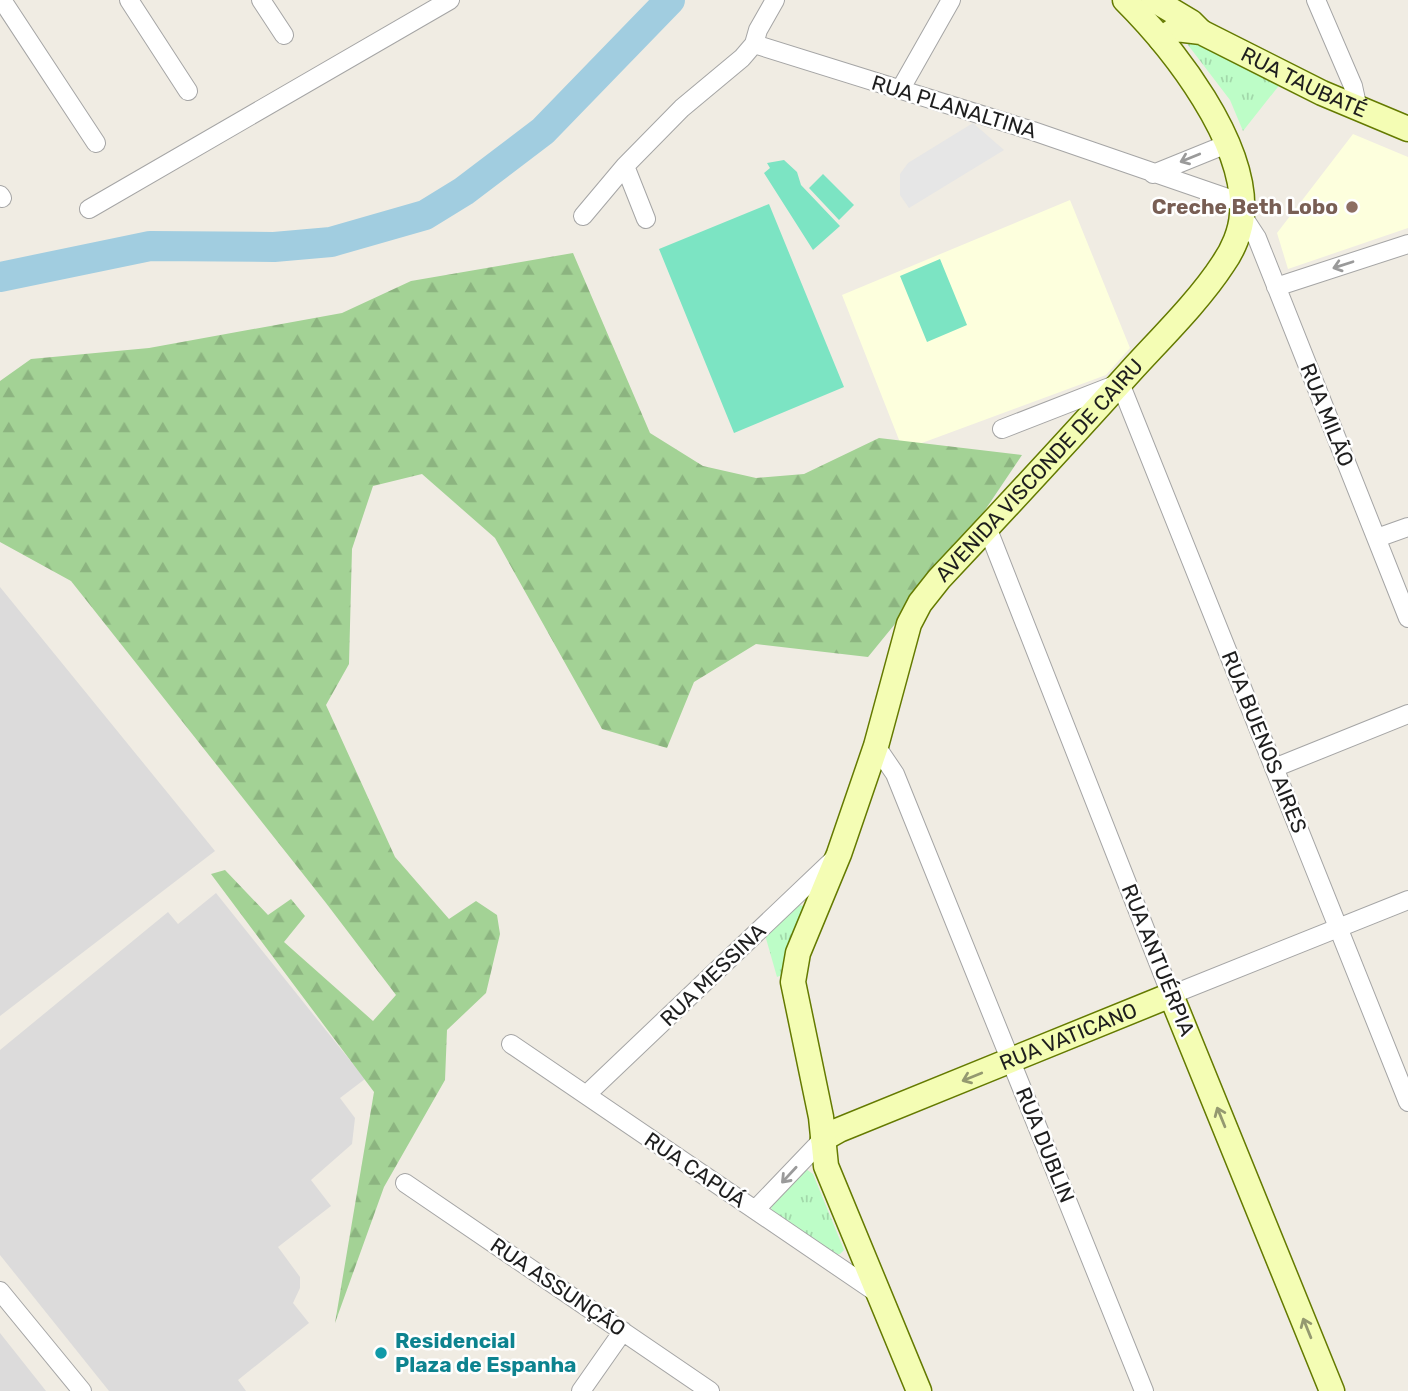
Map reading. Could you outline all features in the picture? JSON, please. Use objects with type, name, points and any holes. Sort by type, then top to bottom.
[{"type":"street","points":[[2,0],[96,143]]},
{"type":"street","points":[[129,0],[188,91]]},
{"type":"street","points":[[261,0],[284,35]]},
{"type":"street","points":[[89,209],[450,0]]},
{"type":"street","points":[[583,216],[625,166],[682,108],[742,58],[754,44],[758,30],[775,0]]},
{"type":"street","points":[[900,90],[951,0]]},
{"type":"street","name":"AVENIDA VISCONDE DE CAIRU","points":[[823,1139],[821,1117],[793,982],[798,953],[839,854],[876,746],[914,614],[939,579],[1120,383],[1219,269],[1230,252],[1240,227],[1241,188],[1227,144],[1213,113],[1161,39],[1125,0]]},
{"type":"street","name":"RUA TAUBATÉ","points":[[1154,0],[1191,22],[1200,32],[1322,93],[1408,129]]},
{"type":"street","points":[[1315,0],[1353,86],[1358,108]]},
{"type":"street","points":[[1161,39],[1176,29],[1200,32]]},
{"type":"street","name":"RUA PLANALTINA","points":[[754,44],[1033,131],[1153,173],[1242,209]]},
{"type":"street","points":[[1153,173],[1227,144]]},
{"type":"street","points":[[625,166],[646,219]]},
{"type":"street","name":"RUA MILÃO","points":[[1242,209],[1257,238],[1408,618]]},
{"type":"street","points":[[1276,287],[1408,244]]},
{"type":"street","points":[[1002,429],[1120,383]]},
{"type":"street","name":"RUA BUENOS AIRES","points":[[1120,383],[1408,1101]]},
{"type":"street","name":"RUA ANTUÉRPIA","points":[[987,527],[1171,995],[1332,1391]]},
{"type":"street","points":[[1377,538],[1408,527]]},
{"type":"street","points":[[1274,768],[1408,714]]},
{"type":"street","name":"RUA DUBLIN","points":[[876,746],[895,774],[1144,1391]]},
{"type":"street","name":"RUA MESSINA","points":[[586,1096],[839,854]]},
{"type":"street","name":"RUA VATICANO","points":[[755,1210],[823,1139],[839,1130],[1408,900]]},
{"type":"street","name":"RUA CAPUÁ","points":[[511,1044],[880,1295]]},
{"type":"street","points":[[823,1139],[826,1166],[919,1391]]},
{"type":"street","name":"RUA ASSUNÇÃO","points":[[405,1183],[710,1391]]},
{"type":"street","points":[[0,1291],[82,1391]]},
{"type":"street","points":[[581,1391],[623,1331]]},
{"type":"shaded area","points":[[973,123],[1004,150],[909,208],[900,195],[900,174],[908,163]]},
{"type":"shaded area","name":"Creche Beth Lobo","points":[[1353,134],[1408,157],[1408,228],[1288,269],[1277,233]]},
{"type":"shaded area","points":[[1070,200],[1130,348],[1106,375],[903,450],[842,295]]},
{"type":"shaded area","points":[[0,587],[215,851],[0,1016]]},
{"type":"shaded area","points":[[216,893],[365,1079],[340,1098],[355,1118],[352,1144],[311,1180],[331,1206],[278,1247],[300,1277],[300,1288],[293,1303],[309,1323],[238,1380],[246,1391],[109,1391],[0,1255],[0,1050],[168,912],[178,924]]},
{"type":"shaded area","points":[[0,1333],[46,1391],[0,1391]]},
{"type":"green space","points":[[1187,34],[1281,83],[1243,131],[1230,100],[1185,41]]},
{"type":"green space","points":[[784,160],[797,172],[801,185],[840,226],[813,250],[764,173],[770,168],[767,163]]},
{"type":"green space","points":[[823,174],[854,205],[839,220],[809,188]]},
{"type":"green space","points":[[769,204],[844,387],[734,433],[659,249]]},
{"type":"green space","points":[[573,253],[650,433],[703,466],[756,478],[804,474],[879,438],[1022,455],[971,531],[868,657],[756,644],[694,682],[667,748],[602,729],[495,538],[422,474],[373,486],[352,549],[349,664],[326,705],[395,857],[449,919],[476,901],[497,915],[500,934],[486,993],[447,1030],[445,1080],[384,1187],[335,1323],[374,1092],[211,874],[225,870],[268,915],[291,899],[305,916],[284,942],[373,1021],[396,995],[71,581],[0,542],[0,381],[31,359],[149,348],[342,313],[411,281]]},
{"type":"green space","points":[[940,259],[967,325],[927,342],[900,276]]},
{"type":"green space","points":[[797,905],[805,906],[787,973],[777,977],[765,935]]},
{"type":"green space","points":[[806,1169],[813,1174],[844,1250],[840,1254],[835,1255],[771,1210],[772,1205]]},
{"type":"waterway","points":[[0,277],[150,246],[274,247],[331,242],[425,215],[464,191],[543,131],[670,0]]},
{"type":"place","name":"Creche Beth Lobo","points":[[1352,207]]},
{"type":"place","name":"Residencial Plaza de Espanha","points":[[381,1353]]}]
